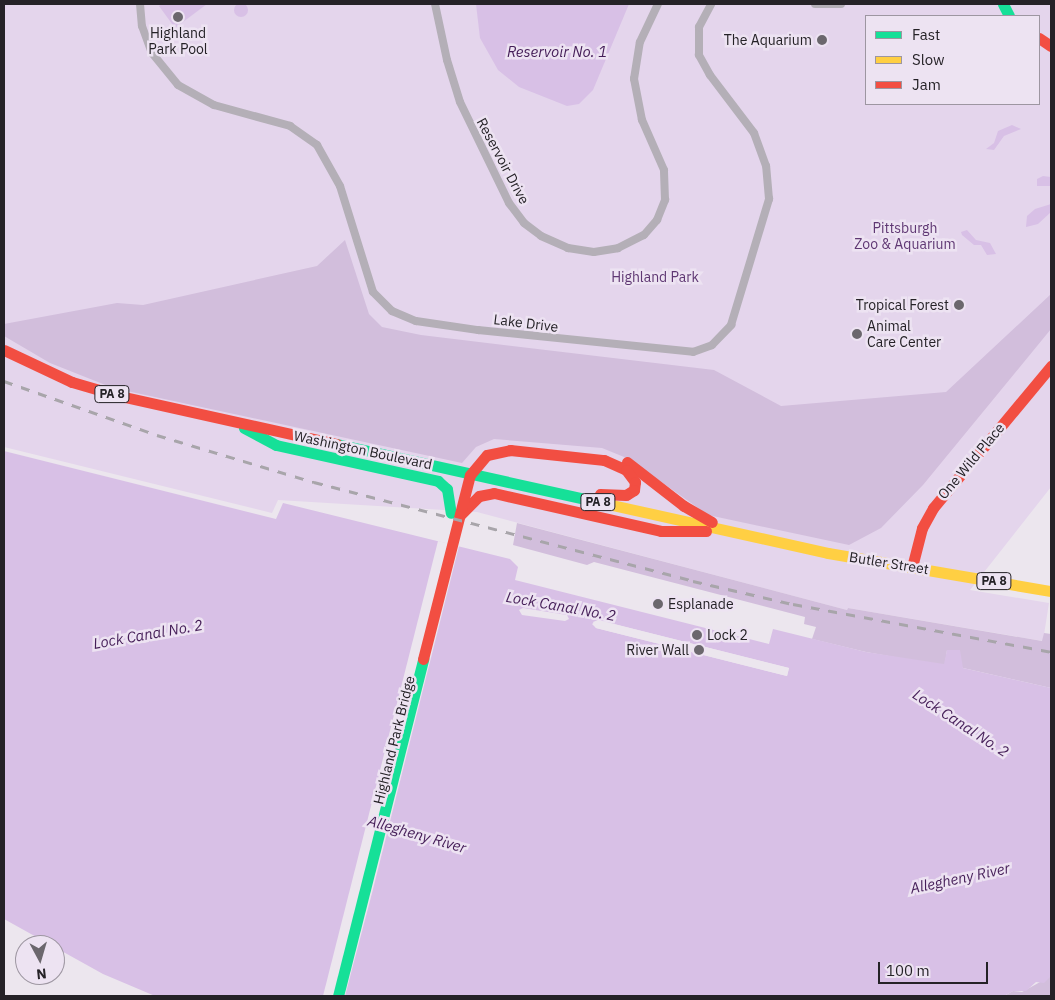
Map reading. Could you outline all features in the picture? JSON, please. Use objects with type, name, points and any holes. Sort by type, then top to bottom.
[{"type":"main road","points":[[1040,39],[1051,46]]},
{"type":"main road","name":"Washington Boulevard","points":[[4,350],[39,368],[96,390],[226,420],[471,466],[729,531]]},
{"type":"main road","name":"One Wild Place","points":[[912,567],[922,528],[932,508],[1051,366]]},
{"type":"main road","points":[[226,420],[276,445],[431,479],[447,489],[455,515]]},
{"type":"main road","points":[[455,515],[466,488],[471,466],[481,450],[505,443],[606,453],[631,464],[684,506],[729,531]]},
{"type":"main road","points":[[506,450],[596,458],[626,470],[635,487],[630,494],[615,496],[471,466],[487,455],[506,450]]},
{"type":"main road","points":[[455,515],[479,496],[494,494],[661,531],[729,531]]},
{"type":"main road","name":"Highland Park Bridge","points":[[329,996],[455,515]]},
{"type":"main road","name":"Highland Park Bridge","points":[[338,996],[455,515]]},
{"type":"main road","name":"Butler Street","points":[[729,531],[912,567],[1046,590]]},
{"type":"street","name":"Lake Drive","points":[[140,4],[142,26],[152,53],[178,85],[214,105],[290,126],[317,145],[340,186],[374,292],[392,311],[416,321],[693,352],[712,345],[731,325],[769,199],[768,174],[754,133],[710,75],[699,55],[699,27],[711,4]]},
{"type":"street","name":"Reservoir Drive","points":[[435,4],[447,60],[460,102],[509,203],[530,228],[554,244],[594,252],[618,248],[644,235],[657,220],[665,200],[664,170],[642,120],[634,78],[640,42],[658,4]]},
{"type":"street","points":[[815,4],[842,4]]},
{"type":"green space","name":"Highland Park","points":[[4,4],[1051,4],[1051,487],[970,590],[1049,603],[1043,641],[848,608],[847,610],[477,512],[278,500],[272,513],[4,447]]},
{"type":"shaded area","points":[[345,240],[369,314],[382,327],[421,335],[714,370],[781,406],[946,392],[1051,294],[1051,329],[923,485],[881,528],[849,545],[708,515],[629,459],[602,448],[494,439],[476,447],[462,463],[113,388],[50,363],[4,336],[4,324],[117,303],[143,305],[317,266]]},
{"type":"shaded area","points":[[517,523],[847,610],[848,608],[1042,641],[1044,633],[1051,634],[1051,688],[963,668],[947,650],[945,664],[934,664],[866,652],[812,639],[816,627],[804,624],[805,617],[594,562],[587,565],[513,545]]},
{"type":"shaded area","points":[[1051,976],[1051,996],[1004,996],[1013,991],[1022,992]]},
{"type":"water","points":[[241,3],[246,5],[248,10],[246,15],[241,17],[236,15],[234,10],[236,5]]},
{"type":"water","name":"Highland Park Pool","points":[[162,4],[207,4],[175,28],[159,6]]},
{"type":"water","name":"Reservoir No. 1","points":[[476,4],[629,4],[593,90],[579,104],[567,106],[519,87],[498,70],[480,38]]},
{"type":"water","points":[[1012,125],[1021,129],[1004,136],[994,150],[986,149],[994,143],[998,131]]},
{"type":"water","points":[[1043,176],[1051,177],[1051,186],[1037,186],[1037,179]]},
{"type":"water","points":[[1051,204],[1051,212],[1038,224],[1026,227],[1027,216],[1035,209]]},
{"type":"water","points":[[967,230],[976,240],[990,243],[996,254],[987,255],[981,245],[974,245],[962,235],[961,232]]},
{"type":"water","points":[[4,451],[276,519],[283,503],[510,559],[518,567],[515,580],[769,644],[773,629],[866,652],[944,664],[947,650],[960,650],[963,668],[1051,688],[1051,976],[1044,983],[1036,982],[1026,991],[1013,991],[1004,996],[155,996],[103,974],[65,953],[65,935],[33,935],[4,919]],"holes":[[[598,620],[789,668],[787,676],[596,628],[592,624]]]},
{"type":"pier","points":[[438,541],[459,546],[372,893],[345,996],[323,996]]},
{"type":"pier","points":[[523,608],[567,615],[569,619],[565,621],[522,615],[519,610]]},
{"type":"pier","name":"River Wall","points":[[598,620],[789,668],[787,676],[596,628],[593,622]],"holes":[[[598,623],[786,670],[785,673],[595,624]]]},
{"type":"railway","points":[[4,381],[157,435],[314,482],[693,581],[793,604],[1051,652]]},
{"type":"traffic: fast","points":[[1003,4],[1008,15]]},
{"type":"traffic: fast","points":[[244,428],[276,445],[438,481],[447,489],[451,513]]},
{"type":"traffic: fast","points":[[337,444],[603,503]]},
{"type":"traffic: fast","points":[[338,996],[423,659]]},
{"type":"traffic: slow","points":[[603,503],[828,553],[1051,591]]},
{"type":"traffic: jam","points":[[1040,39],[1051,46]]},
{"type":"traffic: jam","points":[[4,350],[72,382],[120,396],[337,444]]},
{"type":"traffic: jam","points":[[912,567],[922,528],[933,508],[1051,366]]},
{"type":"traffic: jam","points":[[423,659],[470,475],[487,455],[510,450],[604,460],[626,470],[635,482],[634,490],[626,495],[600,494]]},
{"type":"traffic: jam","points":[[627,462],[684,506],[712,522]]},
{"type":"traffic: jam","points":[[460,515],[479,496],[494,493],[661,531],[706,531]]},
{"type":"place","name":"Highland Park Pool","points":[[178,17]]},
{"type":"place","name":"The Aquarium","points":[[822,40]]},
{"type":"place","name":"Tropical Forest","points":[[959,305]]},
{"type":"place","name":"Animal Care Center","points":[[857,334]]},
{"type":"place","name":"Esplanade","points":[[658,604]]},
{"type":"place","name":"Lock 2","points":[[697,635]]},
{"type":"place","name":"River Wall","points":[[699,650]]},
{"type":"park label","name":"Pittsburgh Zoo & Aquarium","points":[[905,236]]},
{"type":"water label","name":"Lock Canal No. 2","points":[[561,606]]},
{"type":"water label","name":"Lock Canal No. 2","points":[[148,634]]},
{"type":"water label","name":"Lock Canal No. 2","points":[[961,723]]},
{"type":"water label","name":"Allegheny River","points":[[417,834]]},
{"type":"water label","name":"Allegheny River","points":[[960,878]]}]
